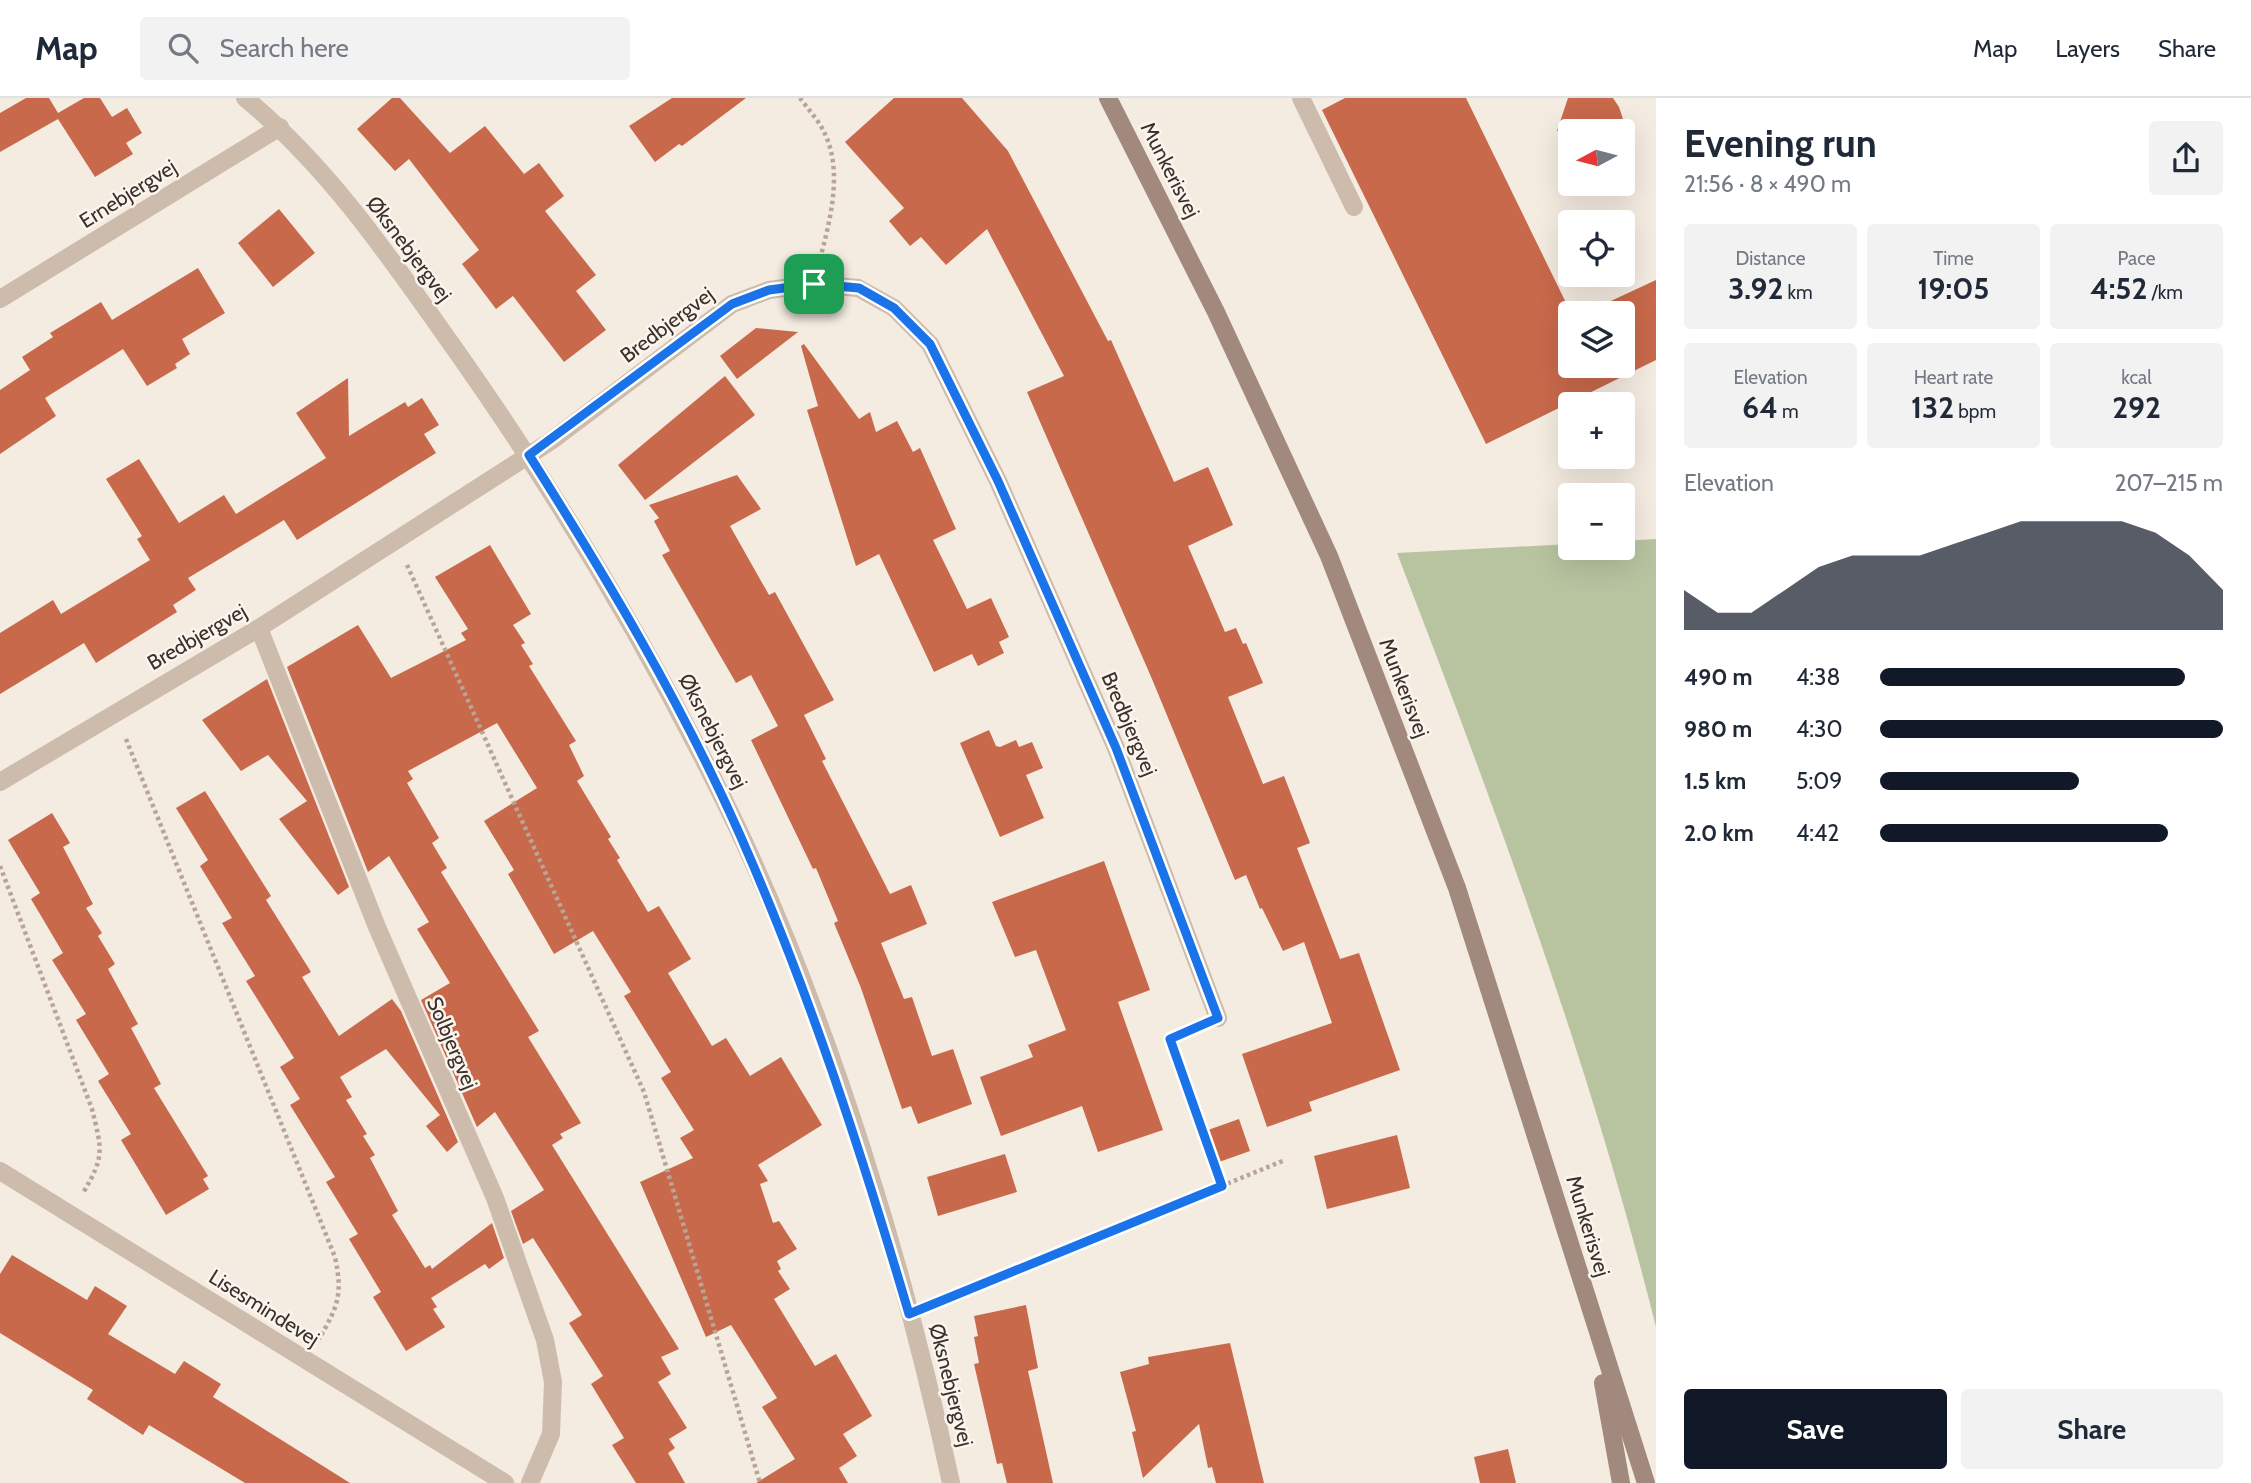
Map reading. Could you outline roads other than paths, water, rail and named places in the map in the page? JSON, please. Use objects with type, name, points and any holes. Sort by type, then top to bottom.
[{"type":"main road","name":"Munkerisvej","points":[[1108,98],[1216,312],[1329,556],[1457,888],[1533,1122],[1592,1321],[1646,1483]]},
{"type":"main road","name":"Munkerisvej","points":[[1592,1321],[1621,1483]]},
{"type":"street","name":"Øksnebjergvej","points":[[245,98],[281,127],[367,226],[529,455],[628,619],[739,833],[802,984],[836,1075],[909,1314],[951,1483]]},
{"type":"street","points":[[1301,98],[1354,207]]},
{"type":"street","name":"Ernebjergvej","points":[[0,299],[281,127]]},
{"type":"street","name":"Bredbjergvej","points":[[0,782],[115,711],[259,628],[529,455],[732,304],[769,290],[814,284],[859,288],[894,308],[930,344],[998,481],[1116,748],[1218,1018]]},
{"type":"street","name":"Solbjergvej","points":[[259,628],[377,927],[495,1198],[545,1340],[552,1382],[551,1434],[530,1483]]},
{"type":"street","name":"Lisesmindevej","points":[[0,1171],[505,1483]]}]
